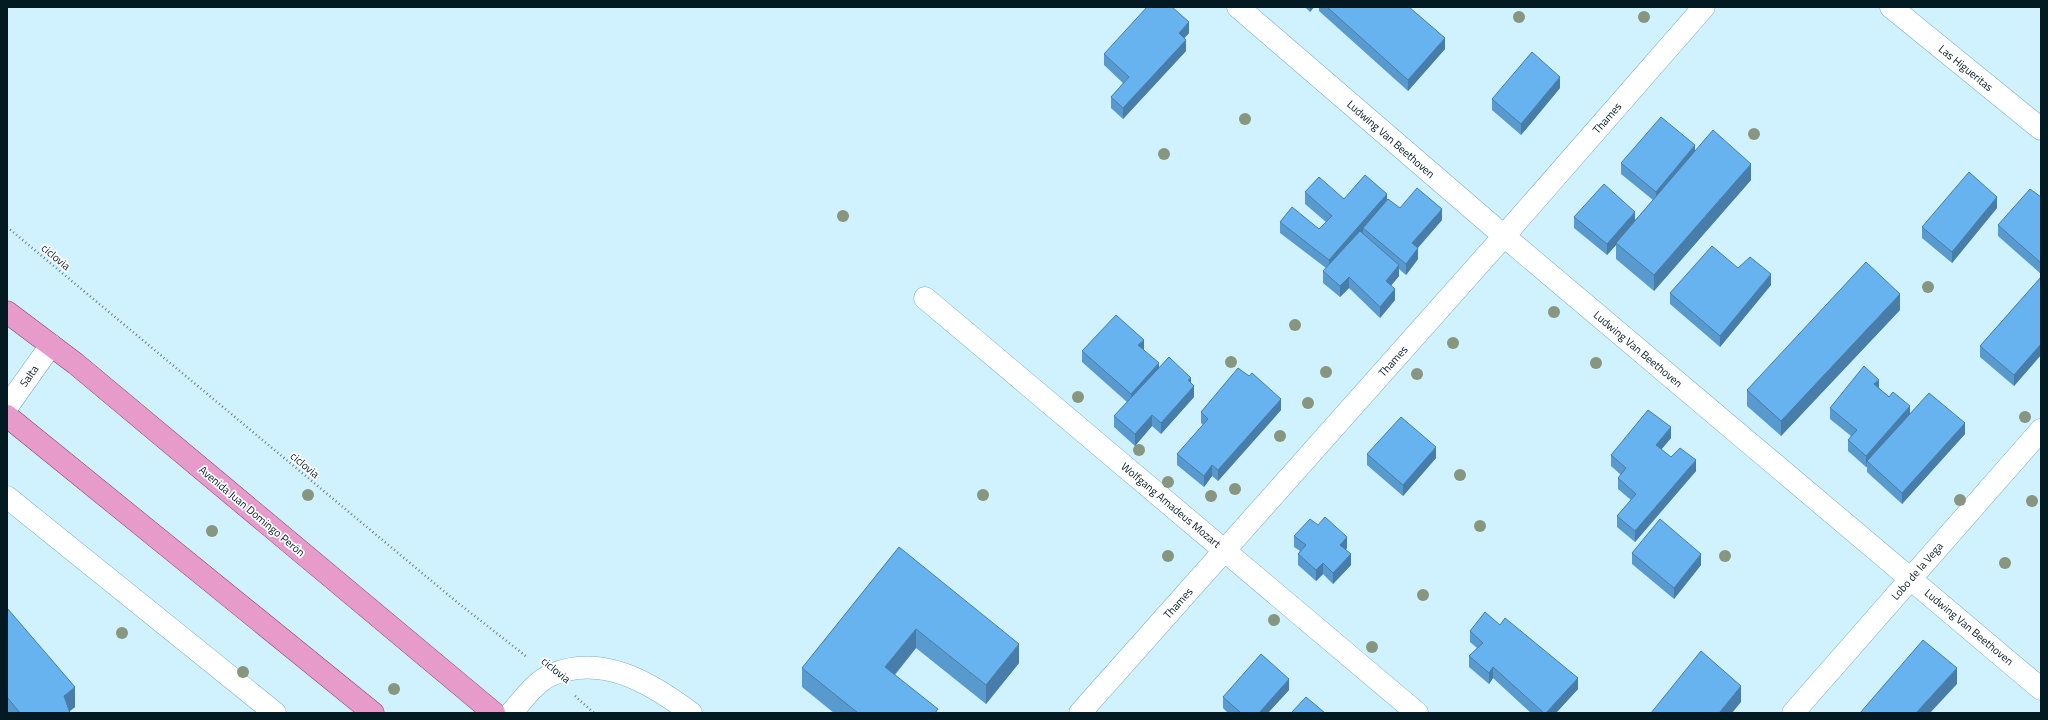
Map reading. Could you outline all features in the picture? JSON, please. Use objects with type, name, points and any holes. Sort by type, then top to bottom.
[{"type":"main road","name":"Avenida Juan Domingo Perón","points":[[7,312],[82,369],[494,713]]},
{"type":"main road","points":[[7,416],[373,713]]},
{"type":"street","name":"Ludwing Van Beethoven","points":[[1238,7],[1504,236],[2041,689]]},
{"type":"street","name":"Thames","points":[[1080,713],[1504,236],[1704,7]]},
{"type":"street","name":"Las Higueritas","points":[[1891,7],[2041,129]]},
{"type":"street","name":"Wolfgang Amadeus Mozart","points":[[925,298],[1417,713]]},
{"type":"street","name":"Salta","points":[[7,407],[51,345]]},
{"type":"street","name":"Lobo de la Vega","points":[[1793,713],[2041,430]]},
{"type":"street","points":[[7,497],[275,713]]},
{"type":"street","points":[[511,713],[533,688],[550,676],[582,667],[616,671],[644,682],[691,713]]},
{"type":"path","name":"ciclovia","points":[[7,227],[458,603],[594,713]]},
{"type":"building","points":[[1147,7],[1172,7],[1189,22],[1179,33],[1186,40],[1123,108],[1111,97],[1129,77],[1104,54]]},
{"type":"building","points":[[1327,7],[1409,7],[1445,38],[1408,80]]},
{"type":"building","points":[[1532,52],[1560,77],[1521,124],[1492,99]]},
{"type":"building","points":[[1661,117],[1695,145],[1656,192],[1621,163]]},
{"type":"building","points":[[1713,130],[1751,164],[1654,275],[1616,243]]},
{"type":"building","points":[[1969,172],[1997,197],[1952,252],[1922,227]]},
{"type":"building","points":[[1365,175],[1387,194],[1329,260],[1280,222],[1292,207],[1319,229],[1332,216],[1305,192],[1319,177],[1344,199]]},
{"type":"building","points":[[1604,184],[1635,212],[1607,244],[1574,217]]},
{"type":"building","points":[[1417,188],[1442,209],[1412,243],[1418,248],[1406,264],[1363,228],[1388,199],[1400,208]]},
{"type":"building","points":[[2030,189],[2041,197],[2041,263],[1998,225]]},
{"type":"building","points":[[1360,231],[1399,265],[1386,281],[1395,289],[1380,307],[1349,277],[1340,286],[1323,271]]},
{"type":"building","points":[[1712,246],[1738,268],[1750,257],[1771,274],[1720,336],[1670,293]]},
{"type":"building","points":[[1866,262],[1900,294],[1781,421],[1747,390]]},
{"type":"building","points":[[2041,277],[2041,344],[2014,375],[1980,346]]},
{"type":"building","points":[[1116,315],[1144,340],[1138,345],[1159,363],[1131,394],[1082,351]]},
{"type":"building","points":[[1169,357],[1191,378],[1188,380],[1194,386],[1161,423],[1152,415],[1135,434],[1114,416]]},
{"type":"building","points":[[1864,366],[1879,380],[1874,384],[1889,397],[1893,392],[1910,406],[1866,456],[1848,440],[1857,430],[1830,408]]},
{"type":"building","points":[[1238,368],[1249,376],[1252,373],[1281,399],[1218,470],[1212,465],[1204,476],[1177,454],[1208,419],[1201,412]]},
{"type":"building","points":[[1929,393],[1965,423],[1902,493],[1867,461]]},
{"type":"building","points":[[1648,410],[1671,427],[1656,445],[1671,457],[1680,448],[1696,460],[1635,531],[1617,516],[1636,494],[1618,478],[1626,468],[1611,455]]},
{"type":"building","points":[[1401,417],[1436,447],[1403,485],[1367,454]]},
{"type":"building","points":[[1325,517],[1347,537],[1340,545],[1351,554],[1333,573],[1323,563],[1316,570],[1298,554],[1306,545],[1294,536],[1310,519],[1318,525]]},
{"type":"building","points":[[1660,519],[1701,554],[1674,588],[1632,553]]},
{"type":"building","points":[[899,547],[1019,644],[986,685],[916,629],[885,667],[938,709],[935,713],[858,713],[802,668]]},
{"type":"building","points":[[7,608],[75,687],[64,696],[70,713],[20,713],[7,697]]},
{"type":"building","points":[[1485,612],[1500,625],[1505,618],[1578,678],[1546,713],[1544,713],[1493,667],[1489,673],[1469,656],[1483,643],[1470,631]]},
{"type":"building","points":[[1923,640],[1957,668],[1916,713],[1860,713]]},
{"type":"building","points":[[1701,651],[1741,686],[1719,713],[1651,713]]},
{"type":"building","points":[[1261,654],[1289,679],[1259,713],[1241,713],[1223,697]]},
{"type":"building","points":[[1306,697],[1325,713],[1291,713]]}]
